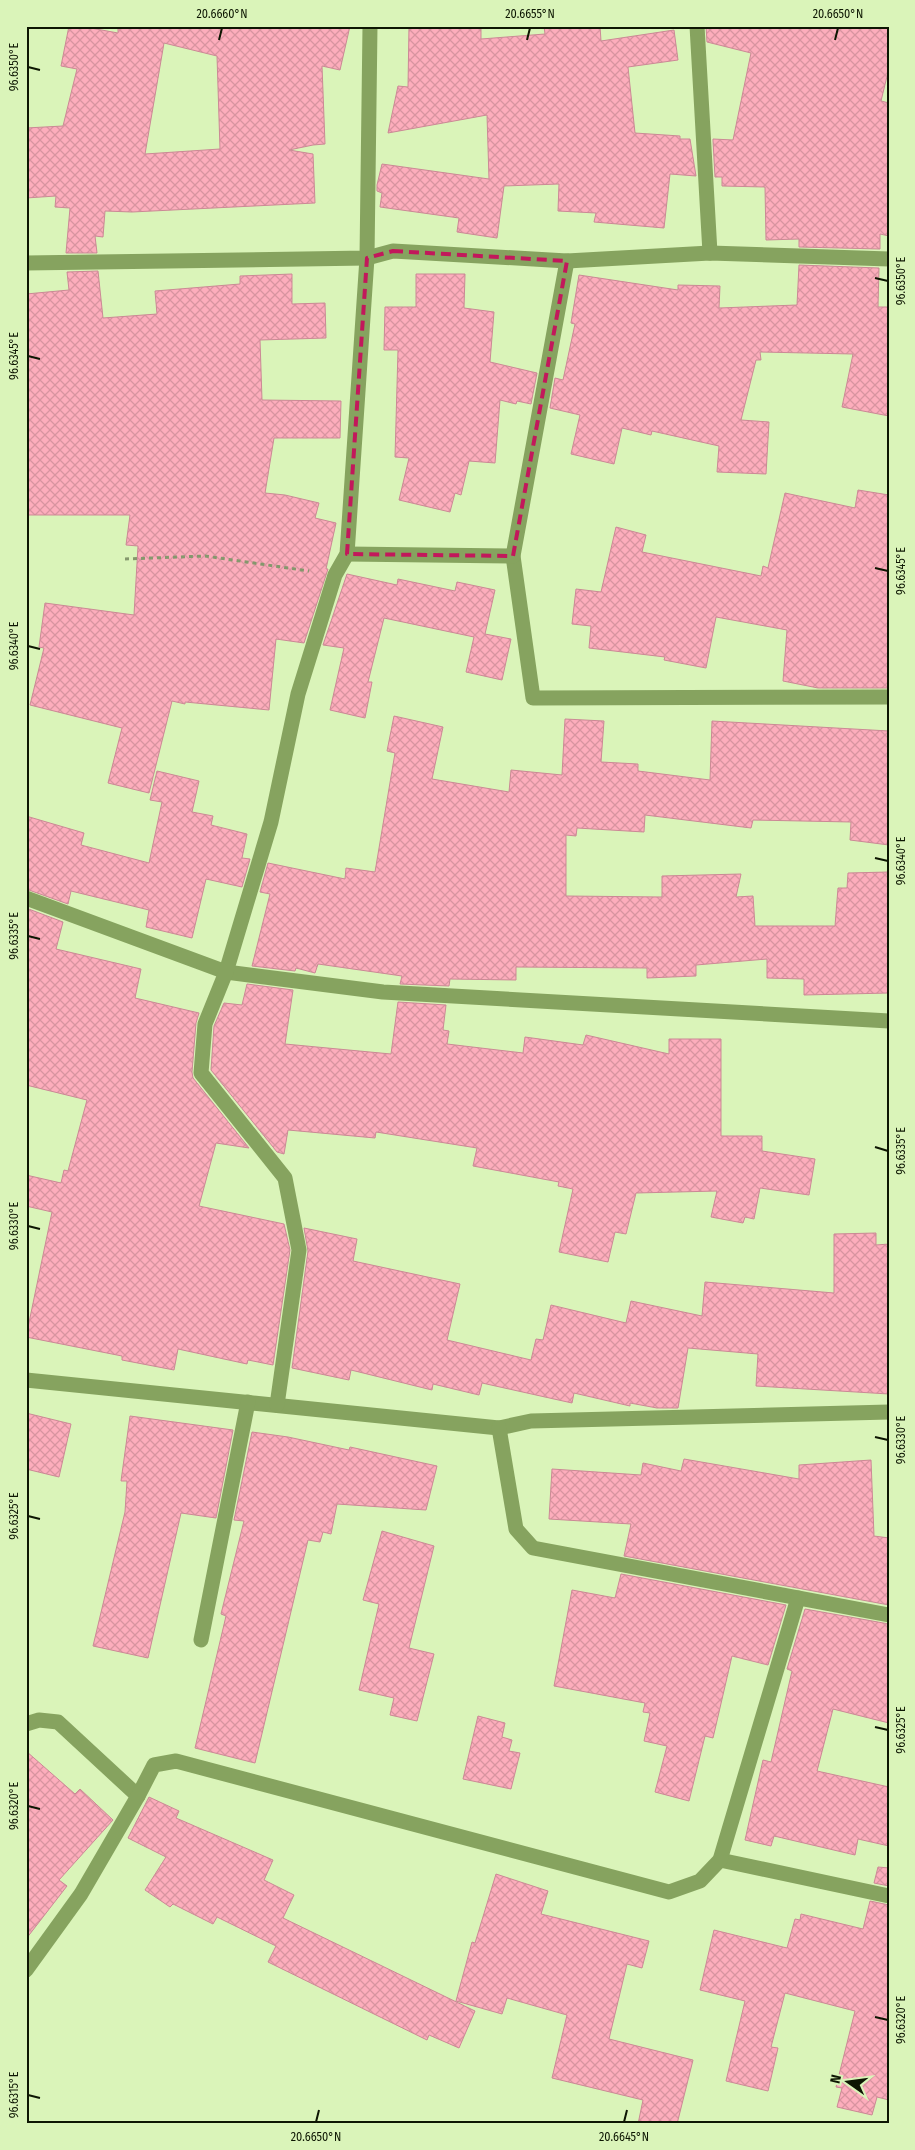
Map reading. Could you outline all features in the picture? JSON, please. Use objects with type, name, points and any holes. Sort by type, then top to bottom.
[{"type":"street","points":[[277,1405],[299,1250],[285,1178],[201,1073],[205,1024],[226,972],[271,822],[298,694],[335,575],[346,554],[367,258],[370,26]]},
{"type":"street","points":[[697,26],[710,252]]},
{"type":"street","points":[[26,263],[367,258],[393,251],[567,261],[710,252],[889,259]]},
{"type":"street","points":[[567,261],[513,556],[533,698],[889,697]]},
{"type":"street","points":[[346,554],[513,556]]},
{"type":"street","points":[[26,898],[226,972],[383,992],[889,1021]]},
{"type":"street","points":[[26,1380],[499,1428],[531,1421],[889,1412]]},
{"type":"street","points":[[201,1640],[248,1402]]},
{"type":"street","points":[[499,1428],[516,1529],[533,1548],[889,1615]]},
{"type":"street","points":[[26,1970],[81,1894],[154,1765],[176,1762],[669,1892],[700,1881],[720,1860],[798,1598]]},
{"type":"street","points":[[26,1724],[39,1720],[58,1722],[138,1796]]},
{"type":"street","points":[[720,1860],[889,1896]]},
{"type":"path","points":[[125,559],[205,556],[335,575]]},
{"type":"highlighted area","points":[[393,251],[567,261],[513,556],[347,554],[367,258]]},
{"type":"building","points":[[69,26],[80,26],[118,33],[118,26],[350,26],[340,70],[322,66],[325,144],[289,150],[313,154],[315,203],[132,212],[105,211],[103,237],[95,236],[97,253],[66,253],[70,208],[55,207],[56,196],[26,198],[26,128],[63,126],[77,69],[61,66]],"holes":[[[164,43],[217,56],[220,149],[145,154]]]},
{"type":"building","points":[[409,26],[481,26],[481,39],[545,34],[544,26],[600,26],[601,41],[674,30],[678,60],[628,67],[635,133],[680,136],[680,139],[690,139],[696,176],[670,174],[664,228],[594,222],[596,213],[558,211],[559,184],[504,186],[497,238],[457,232],[459,218],[380,207],[382,193],[377,191],[377,185],[382,164],[489,179],[487,115],[388,133],[398,86],[408,87]]},
{"type":"building","points":[[706,26],[889,26],[889,68],[881,101],[889,103],[889,236],[880,234],[880,249],[799,247],[799,239],[766,240],[765,187],[722,186],[722,177],[715,177],[713,139],[733,140],[751,53],[707,42]]},
{"type":"building","points":[[799,265],[879,268],[878,307],[889,307],[889,416],[842,407],[853,354],[760,352],[761,360],[756,360],[741,420],[769,422],[766,474],[717,472],[719,446],[652,431],[651,435],[622,428],[614,464],[571,454],[580,415],[550,408],[555,378],[563,380],[575,324],[571,323],[579,275],[678,290],[678,285],[720,286],[719,308],[797,305]]},
{"type":"building","points":[[98,271],[103,318],[157,314],[155,291],[240,284],[240,276],[292,274],[292,304],[325,303],[326,338],[260,340],[262,400],[341,401],[340,438],[274,438],[265,493],[285,495],[319,503],[315,518],[336,523],[326,569],[328,569],[304,643],[276,639],[269,710],[185,702],[185,704],[172,701],[149,793],[108,783],[122,728],[30,705],[44,648],[39,647],[45,603],[134,615],[138,546],[126,545],[130,515],[26,515],[26,294],[69,290],[67,272]]},
{"type":"building","points":[[416,274],[465,274],[464,308],[494,312],[490,362],[537,373],[531,404],[517,401],[516,404],[500,400],[495,463],[469,461],[461,495],[455,493],[450,512],[399,500],[409,458],[395,457],[398,350],[384,350],[385,307],[416,307]]},
{"type":"building","points":[[858,490],[889,495],[889,688],[818,688],[783,681],[787,630],[716,617],[706,668],[664,660],[665,657],[589,648],[591,626],[572,624],[576,589],[601,592],[616,527],[646,535],[642,552],[761,576],[763,566],[768,568],[785,493],[855,508]]},
{"type":"building","points":[[347,574],[397,585],[398,579],[455,591],[457,582],[495,590],[485,634],[511,639],[502,680],[466,672],[474,637],[384,618],[368,682],[372,682],[365,718],[330,710],[344,648],[323,645]]},
{"type":"building","points":[[394,716],[443,727],[432,779],[509,792],[511,770],[562,775],[565,719],[604,721],[601,762],[638,764],[638,771],[710,780],[712,721],[889,731],[889,845],[850,840],[851,822],[753,820],[751,828],[645,815],[644,832],[577,828],[576,836],[566,835],[566,896],[662,897],[662,876],[741,874],[736,897],[753,896],[755,926],[835,926],[838,888],[847,888],[848,873],[889,872],[889,993],[804,995],[804,979],[767,978],[767,959],[696,965],[696,976],[647,978],[647,968],[516,967],[516,980],[450,979],[449,986],[400,984],[402,976],[318,964],[315,973],[296,968],[295,971],[252,966],[270,894],[260,892],[268,863],[345,879],[346,868],[375,872],[395,753],[387,751]]},
{"type":"building","points":[[157,771],[199,781],[192,812],[213,816],[211,825],[247,834],[242,858],[250,859],[242,887],[206,879],[192,938],[146,927],[149,910],[71,891],[68,904],[26,889],[26,816],[84,833],[81,845],[149,863],[162,802],[150,800]]},
{"type":"building","points":[[26,908],[63,922],[56,949],[141,969],[135,998],[199,1013],[196,1023],[193,1078],[249,1148],[216,1143],[199,1206],[284,1224],[290,1250],[273,1365],[248,1360],[247,1364],[178,1349],[174,1370],[122,1360],[122,1356],[26,1337],[52,1212],[26,1206],[26,1175],[61,1183],[64,1170],[68,1171],[87,1100],[26,1085]]},
{"type":"building","points":[[247,984],[293,990],[285,1044],[391,1054],[398,1002],[446,1005],[443,1030],[449,1031],[447,1044],[523,1053],[525,1037],[583,1045],[586,1035],[669,1054],[669,1039],[721,1039],[721,1136],[762,1136],[762,1151],[815,1159],[809,1195],[760,1188],[754,1219],[745,1217],[743,1223],[711,1217],[717,1191],[636,1193],[626,1234],[615,1232],[608,1262],[559,1252],[573,1189],[558,1186],[559,1182],[473,1166],[477,1148],[376,1132],[375,1138],[288,1130],[284,1154],[277,1152],[211,1070],[214,1026],[224,1003],[242,1005]]},
{"type":"building","points":[[304,1228],[357,1239],[353,1261],[460,1284],[447,1340],[531,1360],[536,1339],[543,1340],[551,1305],[626,1323],[631,1301],[702,1316],[705,1282],[834,1293],[834,1234],[876,1233],[876,1245],[889,1244],[889,1394],[756,1386],[758,1354],[688,1348],[678,1408],[657,1408],[630,1403],[630,1406],[574,1393],[572,1403],[482,1383],[479,1395],[433,1384],[432,1390],[351,1370],[349,1380],[292,1368],[308,1251]]},
{"type":"building","points":[[26,1413],[71,1424],[59,1477],[26,1469]]},
{"type":"building","points":[[130,1416],[233,1430],[216,1518],[181,1513],[148,1658],[93,1646],[125,1512],[127,1481],[121,1481]]},
{"type":"building","points":[[252,1432],[288,1437],[349,1450],[350,1447],[437,1466],[426,1510],[337,1504],[331,1534],[323,1532],[320,1542],[308,1540],[255,1763],[195,1748],[226,1616],[221,1614],[244,1521],[234,1520]]},
{"type":"building","points":[[684,1459],[799,1479],[799,1465],[871,1460],[874,1536],[889,1538],[889,1605],[624,1556],[631,1524],[549,1519],[552,1469],[641,1475],[643,1463],[681,1471]]},
{"type":"building","points":[[382,1531],[434,1546],[409,1648],[434,1654],[417,1721],[390,1715],[394,1698],[359,1690],[379,1604],[363,1600]]},
{"type":"building","points":[[621,1574],[786,1605],[768,1665],[732,1656],[713,1738],[705,1736],[689,1801],[655,1792],[667,1746],[644,1741],[650,1713],[643,1712],[645,1703],[554,1686],[572,1590],[615,1598]]},
{"type":"building","points":[[805,1609],[889,1624],[889,1723],[833,1709],[817,1771],[889,1787],[889,1846],[858,1839],[855,1855],[774,1836],[771,1846],[745,1840],[763,1760],[771,1762],[792,1671],[787,1669]]},
{"type":"building","points":[[478,1716],[505,1723],[502,1737],[512,1740],[509,1751],[520,1753],[511,1789],[463,1779]]},
{"type":"building","points":[[26,1751],[75,1794],[80,1789],[113,1820],[59,1880],[67,1886],[26,1939]]},
{"type":"building","points":[[149,1797],[179,1811],[176,1818],[273,1860],[264,1880],[294,1895],[283,1918],[475,2011],[459,2048],[429,2035],[427,2040],[268,1962],[276,1946],[217,1917],[213,1924],[173,1904],[170,1907],[145,1890],[166,1857],[128,1838]]},
{"type":"building","points":[[878,1867],[889,1868],[889,1886],[874,1883]]},
{"type":"building","points":[[496,1874],[548,1891],[541,1914],[649,1941],[642,1968],[627,1964],[609,2039],[693,2060],[677,2124],[638,2124],[643,2100],[552,2078],[567,2015],[507,1998],[502,2014],[456,2001],[472,1942],[475,1943]]},
{"type":"building","points":[[870,1901],[889,1905],[889,2100],[877,2097],[872,2115],[837,2107],[842,2088],[836,2087],[855,2011],[785,1993],[771,2047],[778,2048],[768,2091],[726,2081],[745,2001],[700,1990],[714,1930],[787,1948],[795,1919],[800,1920],[801,1914],[863,1929]]}]
